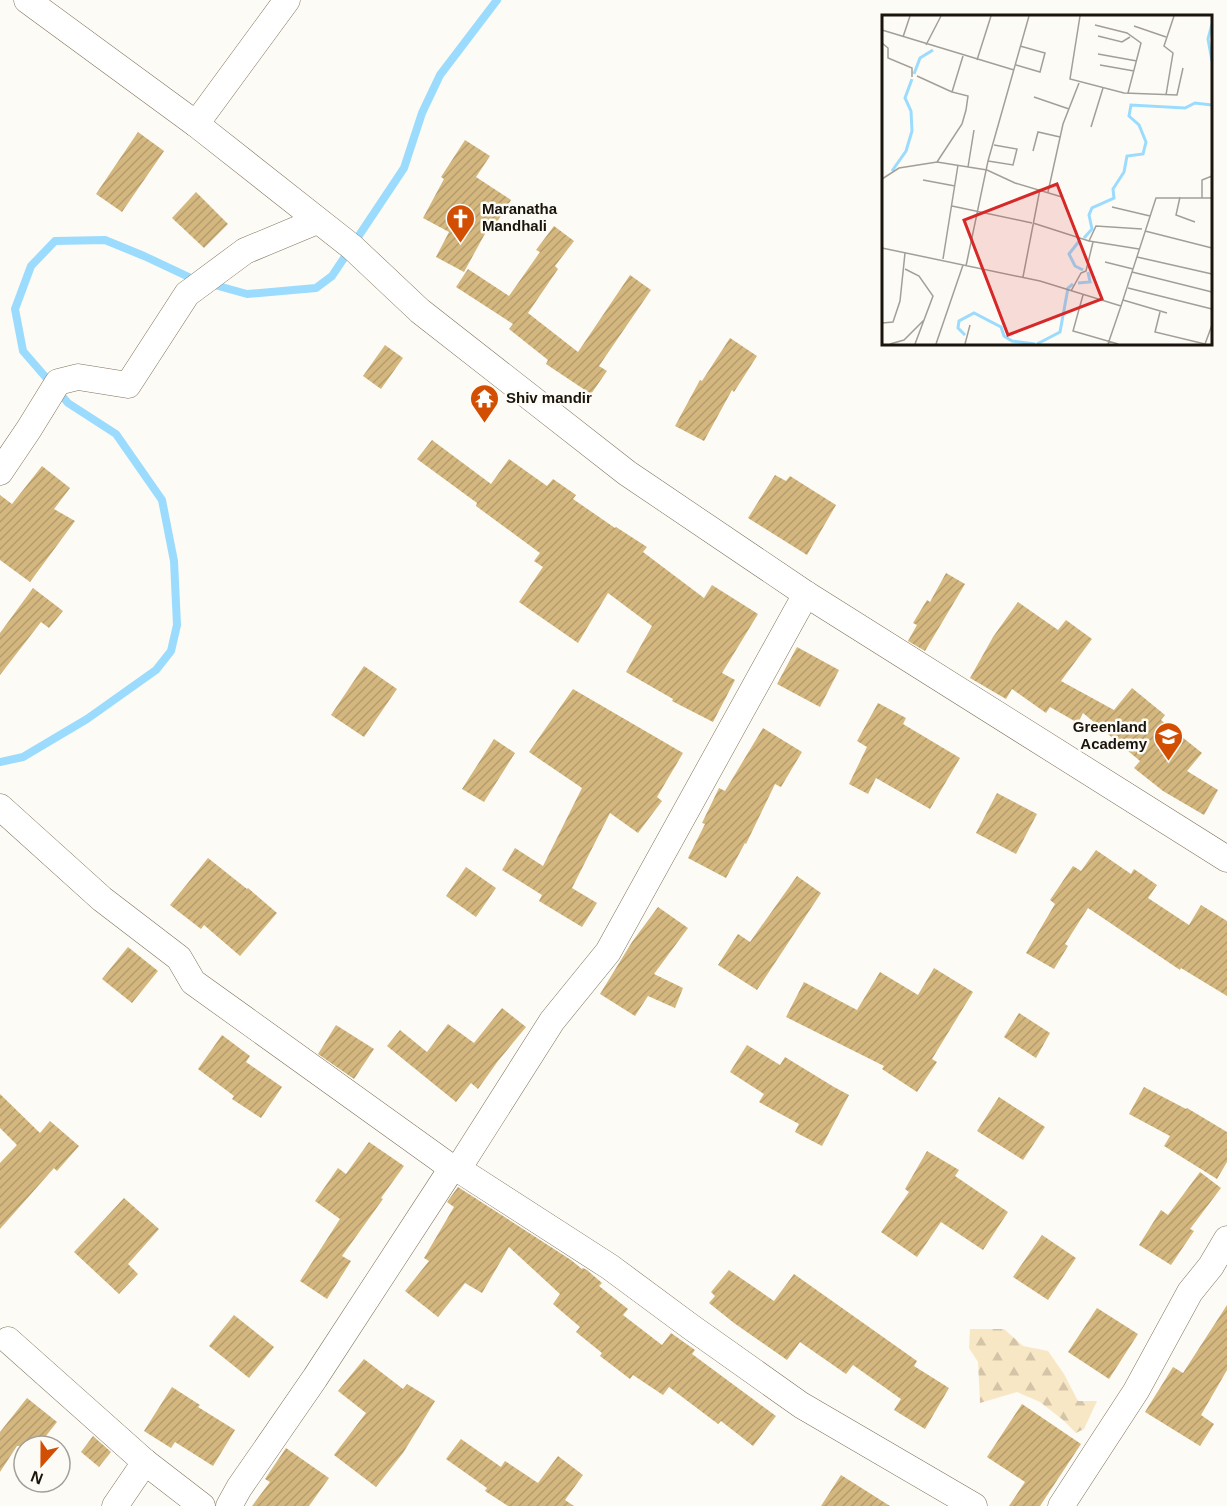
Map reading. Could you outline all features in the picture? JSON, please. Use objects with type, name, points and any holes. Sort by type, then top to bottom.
[{"type":"street","points":[[27,0],[196,124],[352,247],[420,311],[627,472],[806,594],[1227,859]]},
{"type":"street","points":[[196,124],[287,0]]},
{"type":"street","points":[[0,472],[58,382],[78,377],[128,385],[187,294],[245,251],[317,221]]},
{"type":"street","points":[[229,1506],[552,1021],[608,952],[806,594]]},
{"type":"street","points":[[6,813],[102,899],[179,958],[193,982],[455,1169],[610,1267],[801,1405],[974,1506]]},
{"type":"street","points":[[1061,1506],[1136,1391],[1190,1292],[1211,1266],[1227,1239]]},
{"type":"street","points":[[8,1340],[145,1462],[202,1506]]},
{"type":"street","points":[[115,1506],[145,1462]]},
{"type":"green space","points":[[970,1329],[1004,1329],[1023,1346],[1048,1351],[1064,1374],[1078,1401],[1097,1401],[1084,1429],[1076,1433],[1040,1402],[1017,1392],[980,1403],[978,1362],[969,1348]]},
{"type":"building","points":[[138,132],[164,151],[122,212],[96,194]]},
{"type":"building","points":[[465,140],[490,156],[476,177],[511,200],[497,222],[493,219],[464,272],[436,257],[449,232],[423,218],[444,179],[441,177]]},
{"type":"building","points":[[196,192],[228,224],[204,248],[172,218]]},
{"type":"building","points":[[554,226],[574,241],[555,266],[558,269],[528,313],[578,352],[630,275],[651,290],[599,366],[607,371],[591,394],[546,364],[548,360],[509,329],[513,324],[456,287],[468,269],[509,296],[540,252],[536,250]]},
{"type":"building","points":[[730,338],[757,356],[734,392],[732,390],[704,441],[675,426],[700,380],[702,381]]},
{"type":"building","points":[[385,345],[403,358],[381,389],[363,376]]},
{"type":"building","points":[[432,440],[491,484],[509,459],[547,486],[553,479],[576,495],[573,499],[647,547],[643,552],[704,598],[712,585],[758,614],[722,673],[735,680],[713,722],[672,701],[673,699],[626,672],[652,626],[608,593],[578,643],[519,602],[543,567],[534,561],[540,553],[417,459]]},
{"type":"building","points":[[42,466],[70,488],[54,509],[75,521],[30,582],[0,560],[0,495],[12,504]]},
{"type":"building","points":[[775,475],[786,481],[790,476],[836,505],[807,555],[748,518]]},
{"type":"building","points":[[946,573],[965,584],[925,651],[908,641],[917,625],[913,623],[927,600],[930,602]]},
{"type":"building","points":[[33,588],[63,611],[49,628],[41,622],[0,675],[0,633]]},
{"type":"building","points":[[1018,602],[1058,630],[1066,620],[1092,639],[1061,681],[1114,710],[1132,688],[1165,715],[1161,720],[1202,753],[1187,771],[1218,790],[1204,815],[1163,791],[1134,768],[1140,761],[1083,713],[1078,723],[1050,707],[1046,713],[1012,689],[1006,699],[970,678],[993,637]]},
{"type":"building","points":[[797,647],[839,670],[820,707],[777,684]]},
{"type":"building","points":[[364,666],[397,689],[364,737],[331,715]]},
{"type":"building","points":[[573,689],[683,753],[657,797],[662,801],[638,833],[610,813],[572,888],[597,903],[582,927],[539,901],[542,895],[502,870],[515,848],[543,866],[582,788],[529,752]]},
{"type":"building","points":[[878,703],[906,718],[903,724],[960,758],[930,809],[876,778],[868,794],[849,784],[867,747],[857,741]]},
{"type":"building","points":[[763,728],[802,752],[781,787],[775,784],[746,844],[726,878],[688,858],[719,788],[725,791]]},
{"type":"building","points":[[494,739],[515,753],[484,802],[462,789]]},
{"type":"building","points":[[997,793],[1037,814],[1016,854],[976,833]]},
{"type":"building","points":[[1096,850],[1131,874],[1134,869],[1157,885],[1148,898],[1189,925],[1201,905],[1227,921],[1227,996],[1181,968],[1180,970],[1088,908],[1065,944],[1068,946],[1054,969],[1026,953],[1055,904],[1050,900],[1073,866],[1081,871]]},
{"type":"building","points":[[208,858],[277,913],[240,956],[204,925],[201,929],[170,905]]},
{"type":"building","points":[[466,867],[496,888],[476,917],[446,896]]},
{"type":"building","points":[[797,876],[821,893],[757,990],[718,965],[738,934],[750,942]]},
{"type":"building","points":[[658,907],[688,928],[654,974],[683,988],[675,1008],[648,996],[635,1016],[600,994],[632,942]]},
{"type":"building","points":[[128,947],[158,971],[132,1003],[102,979]]},
{"type":"building","points":[[934,968],[973,992],[932,1059],[937,1062],[917,1092],[882,1069],[884,1066],[786,1017],[804,982],[857,1010],[880,972],[918,995]]},
{"type":"building","points":[[502,1008],[526,1027],[478,1089],[471,1083],[456,1102],[387,1046],[400,1030],[427,1052],[448,1024],[474,1043]]},
{"type":"building","points":[[1019,1013],[1050,1033],[1036,1058],[1004,1037]]},
{"type":"building","points":[[336,1025],[374,1049],[354,1079],[318,1054]]},
{"type":"building","points":[[222,1035],[250,1056],[246,1062],[282,1087],[261,1118],[232,1099],[234,1096],[198,1069]]},
{"type":"building","points":[[747,1045],[780,1065],[785,1057],[849,1095],[822,1146],[795,1132],[799,1124],[759,1102],[764,1094],[730,1072]]},
{"type":"building","points":[[1144,1087],[1187,1108],[1227,1132],[1227,1162],[1217,1179],[1164,1146],[1170,1136],[1129,1114]]},
{"type":"building","points":[[0,1094],[40,1133],[50,1121],[79,1146],[57,1171],[54,1168],[0,1229],[0,1163],[17,1145],[0,1128]]},
{"type":"building","points":[[999,1097],[1045,1127],[1023,1160],[977,1131]]},
{"type":"building","points":[[369,1142],[404,1166],[342,1256],[351,1261],[327,1299],[300,1281],[340,1219],[315,1201],[338,1168],[346,1174]]},
{"type":"building","points":[[927,1151],[959,1170],[955,1176],[1008,1212],[983,1250],[941,1222],[917,1257],[881,1232],[909,1192],[905,1189]]},
{"type":"building","points":[[1200,1172],[1221,1188],[1190,1229],[1194,1231],[1171,1265],[1139,1245],[1161,1210],[1168,1215]]},
{"type":"building","points":[[458,1187],[582,1269],[587,1270],[602,1283],[599,1286],[628,1309],[623,1315],[662,1345],[671,1333],[695,1350],[692,1354],[776,1416],[753,1446],[721,1421],[718,1424],[669,1387],[663,1395],[633,1375],[630,1379],[600,1356],[602,1353],[576,1332],[580,1327],[553,1304],[560,1294],[509,1247],[482,1293],[465,1283],[438,1317],[405,1291],[429,1261],[424,1258],[454,1207],[447,1202]]},
{"type":"building","points":[[124,1198],[159,1229],[128,1264],[138,1274],[119,1294],[74,1252]]},
{"type":"building","points":[[1042,1235],[1076,1258],[1048,1300],[1013,1277]]},
{"type":"building","points":[[729,1270],[774,1301],[794,1274],[917,1361],[914,1366],[949,1388],[925,1429],[894,1410],[901,1399],[853,1365],[846,1374],[800,1342],[787,1360],[709,1303],[715,1296],[711,1292]]},
{"type":"building","points":[[1227,1305],[1227,1370],[1201,1415],[1214,1424],[1200,1446],[1145,1412],[1173,1367],[1183,1373]]},
{"type":"building","points":[[1097,1308],[1138,1334],[1109,1379],[1068,1352]]},
{"type":"building","points":[[234,1315],[274,1347],[249,1378],[209,1346]]},
{"type":"building","points":[[364,1359],[403,1389],[407,1384],[435,1401],[403,1453],[376,1487],[334,1455],[366,1413],[338,1391]]},
{"type":"building","points":[[172,1387],[200,1405],[198,1407],[235,1430],[213,1466],[175,1442],[171,1448],[144,1431]]},
{"type":"building","points":[[27,1398],[57,1422],[48,1434],[12,1434],[12,1454],[0,1472],[0,1432]]},
{"type":"building","points":[[1022,1404],[1081,1444],[1040,1506],[1009,1506],[1025,1482],[987,1457]]},
{"type":"building","points":[[93,1436],[111,1452],[99,1467],[81,1452]]},
{"type":"building","points":[[461,1439],[501,1467],[505,1461],[538,1483],[558,1456],[583,1475],[565,1500],[574,1506],[508,1506],[485,1491],[487,1488],[446,1459]]},
{"type":"building","points":[[286,1448],[329,1478],[309,1506],[252,1506],[270,1482],[265,1479]]},
{"type":"building","points":[[841,1475],[890,1506],[821,1506]]},
{"type":"waterway","points":[[0,762],[23,757],[87,719],[156,670],[171,651],[177,625],[174,561],[162,500],[116,434],[68,403],[23,351],[15,309],[31,266],[55,241],[105,240],[193,279],[247,294],[316,288],[332,276],[404,168],[422,113],[440,75],[497,0]]},
{"type":"place","name":"Maranatha Mandhali","points":[[461,244]]},
{"type":"place","name":"Shiv mandir","points":[[485,424]]},
{"type":"place","name":"Greenland Academy","points":[[1168,762]]}]
